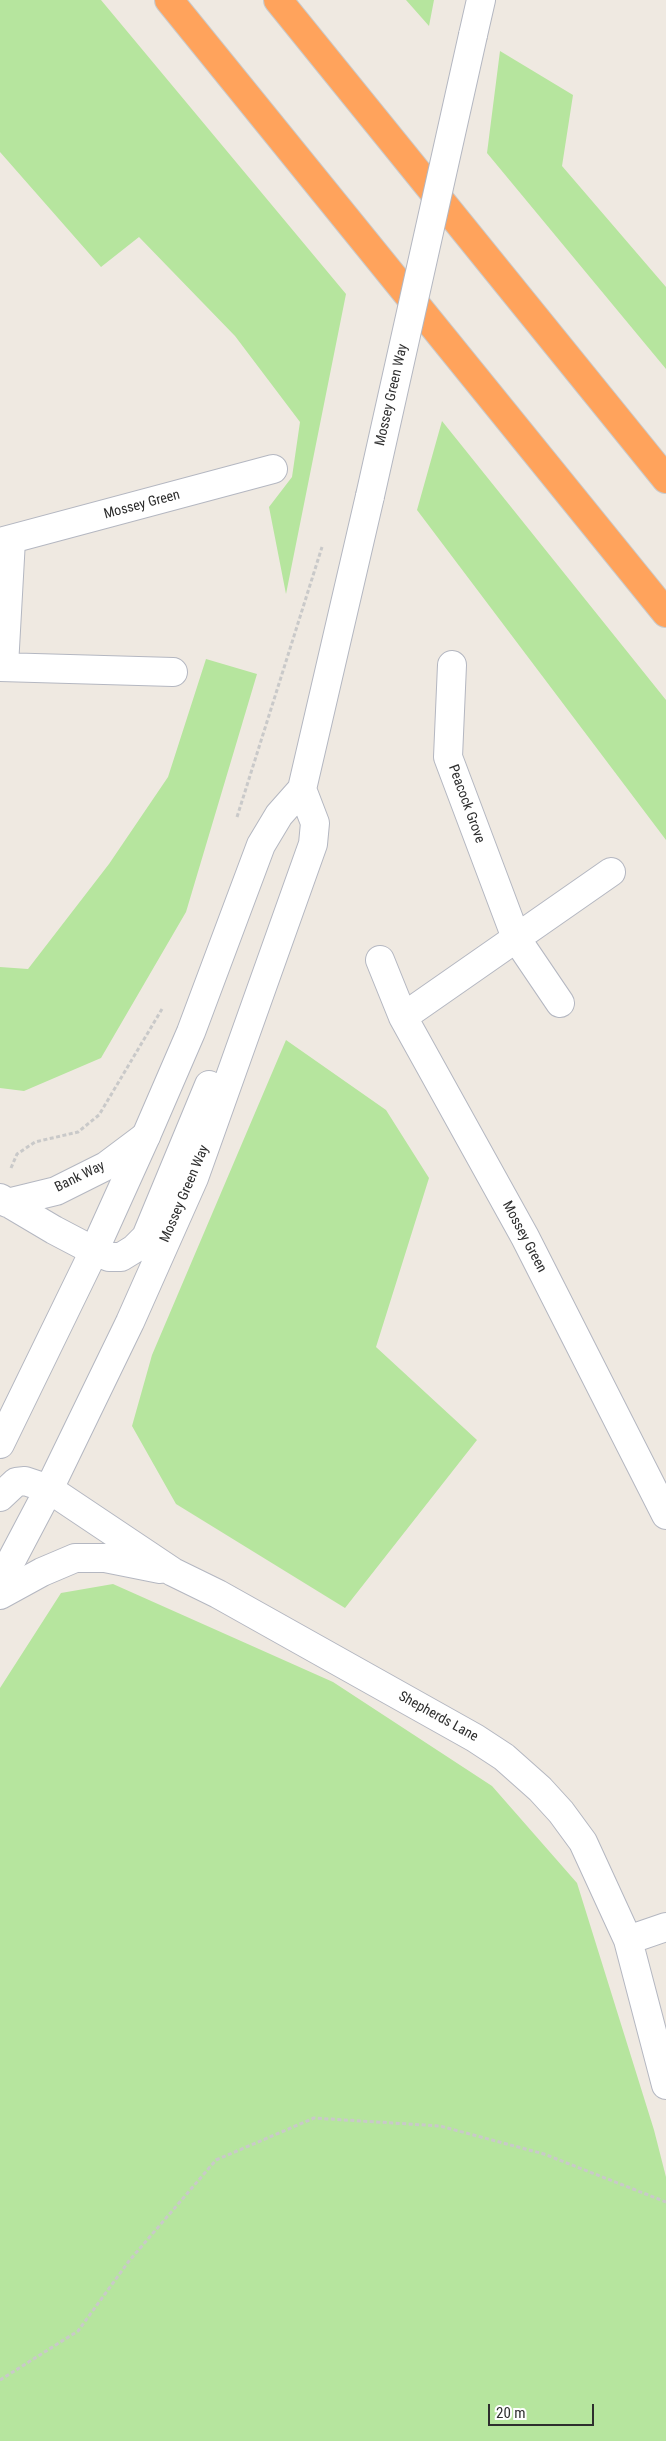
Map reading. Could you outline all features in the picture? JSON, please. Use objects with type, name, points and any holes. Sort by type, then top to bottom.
[{"type":"highway","points":[[169,0],[666,613]]},
{"type":"highway","points":[[278,0],[666,479]]},
{"type":"street","name":"Mossey Green Way","points":[[0,1582],[49,1490],[130,1322],[194,1178],[303,878],[315,834],[315,823],[302,789],[481,0]]},
{"type":"street","name":"Mossey Green","points":[[173,672],[2,666],[5,541],[272,469]]},
{"type":"street","name":"Peacock Grove","points":[[452,665],[448,757],[516,938],[560,1003]]},
{"type":"street","points":[[0,1444],[94,1251],[146,1136],[194,1023],[261,845],[284,808],[302,789]]},
{"type":"street","points":[[403,1017],[611,872]]},
{"type":"street","name":"Bank Way","points":[[3,1201],[94,1251],[112,1258],[120,1257],[138,1246],[149,1231],[243,1003],[277,912],[285,897],[303,878]]},
{"type":"street","name":"Mossey Green","points":[[380,960],[403,1017],[525,1237],[666,1515]]},
{"type":"street","name":"Bank Way","points":[[3,1201],[64,1187],[106,1166],[146,1136]]},
{"type":"street","name":"Shepherds Lane","points":[[0,1497],[16,1482],[25,1481],[49,1490],[174,1572],[218,1594],[475,1738],[504,1758],[540,1789],[562,1812],[583,1842],[628,1940],[666,2085]]},
{"type":"street","points":[[0,1595],[49,1568],[75,1558],[105,1558],[174,1572]]},
{"type":"street","points":[[628,1940],[666,1927]]},
{"type":"path","points":[[236,822],[324,543]]},
{"type":"path","points":[[9,1172],[17,1154],[34,1142],[78,1132],[99,1115],[158,1019],[166,1002]]},
{"type":"path","points":[[0,2380],[78,2331],[129,2261],[216,2160],[314,2118],[440,2126],[544,2154],[666,2202]]},
{"type":"green space","points":[[0,0],[101,0],[346,294],[286,594],[269,507],[292,477],[300,422],[235,336],[139,237],[101,267],[0,152]]},
{"type":"green space","points":[[406,0],[434,0],[429,26]]},
{"type":"green space","points":[[500,51],[573,95],[562,166],[666,287],[666,369],[487,153]]},
{"type":"green space","points":[[442,421],[666,700],[666,840],[417,510]]},
{"type":"green space","points":[[206,659],[257,674],[186,912],[101,1058],[24,1091],[0,1088],[0,967],[28,969],[109,864],[168,777]]},
{"type":"green space","points":[[286,1040],[386,1110],[429,1178],[376,1347],[477,1440],[345,1608],[176,1504],[132,1426],[152,1355]]},
{"type":"green space","points":[[113,1584],[333,1682],[492,1786],[577,1883],[654,2130],[666,2177],[666,2441],[0,2441],[0,1688],[61,1593]]}]
